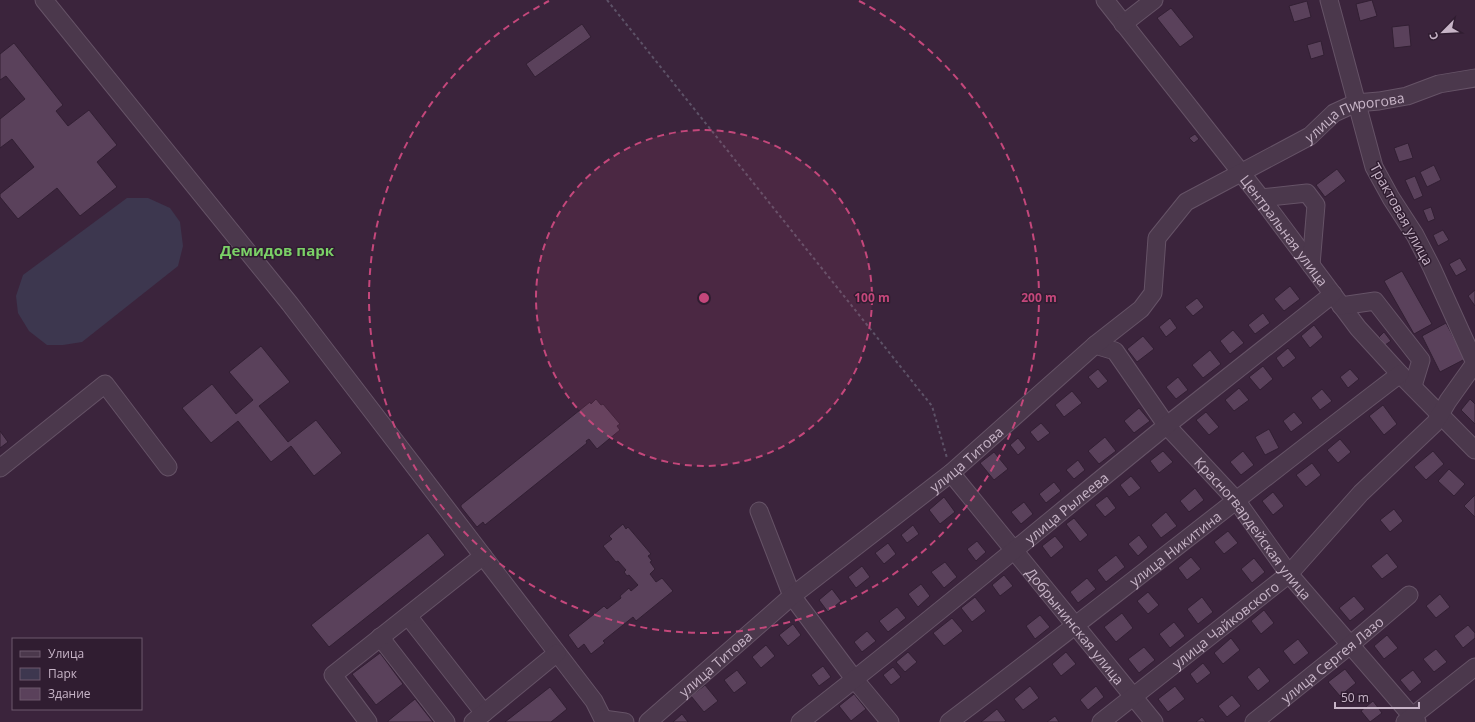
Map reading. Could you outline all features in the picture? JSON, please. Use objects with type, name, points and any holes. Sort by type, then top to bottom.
[{"type":"street","points":[[44,0],[290,304],[594,702],[602,720],[625,722]]},
{"type":"street","name":"Центральная улица","points":[[1105,0],[1261,198],[1358,328],[1400,374],[1475,450]]},
{"type":"street","points":[[1123,24],[1154,0]]},
{"type":"street","name":"Трактовая улица","points":[[1329,0],[1374,167],[1391,198],[1415,235],[1432,268],[1475,363],[1440,414]]},
{"type":"street","name":"улица Пирогова","points":[[1240,173],[1310,136],[1334,113],[1356,103],[1407,96],[1439,84],[1475,78]]},
{"type":"street","name":"улица Титова","points":[[648,722],[792,596],[951,473],[1095,345],[1141,309],[1153,293],[1157,238],[1186,202],[1240,173]]},
{"type":"street","points":[[1261,198],[1307,194],[1316,205],[1311,265]]},
{"type":"street","points":[[1337,300],[1375,301],[1421,360],[1413,386]]},
{"type":"street","name":"улица Рылеева","points":[[800,722],[855,680],[1015,551],[1167,426],[1337,300]]},
{"type":"street","name":"Красногвардейская улица","points":[[1095,345],[1115,351],[1167,426],[1236,500],[1289,574],[1350,645],[1411,720]]},
{"type":"street","name":"улица Никитина","points":[[948,722],[1075,626],[1400,374]]},
{"type":"street","points":[[0,468],[105,384],[168,467]]},
{"type":"street","name":"улица Чайковского","points":[[1101,722],[1133,695],[1289,574],[1361,493],[1435,423],[1440,414]]},
{"type":"street","name":"Добрынинская улица","points":[[951,473],[1154,722]]},
{"type":"street","points":[[759,512],[792,596],[855,680],[890,722]]},
{"type":"street","points":[[368,722],[333,675],[483,556]]},
{"type":"street","name":"улица Сергея Лазо","points":[[1254,722],[1350,645],[1409,595]]},
{"type":"street","points":[[408,616],[478,718],[557,653]]},
{"type":"street","points":[[380,637],[446,722]]},
{"type":"street","points":[[1411,720],[1475,667]]},
{"type":"path","points":[[607,0],[932,406],[951,473]]},
{"type":"green space","points":[[127,198],[148,198],[170,208],[180,222],[183,246],[178,266],[82,342],[63,345],[47,345],[29,331],[18,313],[16,296],[23,275]]},
{"type":"building","points":[[1372,0],[1377,16],[1360,21],[1356,4]]},
{"type":"building","points":[[1307,1],[1311,17],[1294,22],[1289,6]]},
{"type":"building","points":[[1171,8],[1194,37],[1180,47],[1157,18]]},
{"type":"building","points":[[582,24],[591,37],[535,77],[526,64]]},
{"type":"building","points":[[1409,25],[1411,46],[1394,48],[1392,27]]},
{"type":"building","points":[[1321,41],[1324,55],[1311,59],[1307,45]]},
{"type":"building","points":[[14,43],[63,105],[56,111],[68,126],[89,110],[117,145],[97,162],[117,187],[80,216],[57,188],[18,219],[0,197],[0,194],[34,167],[12,139],[0,148],[0,119],[25,99],[6,76],[0,80],[0,54]]},
{"type":"building","points":[[1195,134],[1199,139],[1194,143],[1189,138]]},
{"type":"building","points":[[1408,143],[1413,158],[1399,162],[1394,148]]},
{"type":"building","points":[[1434,165],[1441,180],[1427,187],[1420,172]]},
{"type":"building","points":[[1337,169],[1346,181],[1325,197],[1316,185]]},
{"type":"building","points":[[1415,176],[1423,196],[1414,200],[1405,180]]},
{"type":"building","points":[[1431,207],[1435,219],[1428,222],[1423,210]]},
{"type":"building","points":[[1443,230],[1449,240],[1438,246],[1433,235]]},
{"type":"building","points":[[1460,258],[1467,270],[1456,276],[1449,264]]},
{"type":"building","points":[[1402,271],[1432,324],[1414,334],[1384,281]]},
{"type":"building","points":[[1290,286],[1300,299],[1284,311],[1274,299]]},
{"type":"building","points":[[1475,290],[1475,306],[1468,296]]},
{"type":"building","points":[[1197,298],[1204,307],[1193,316],[1185,307]]},
{"type":"building","points":[[1263,313],[1270,323],[1255,334],[1248,325]]},
{"type":"building","points":[[1170,318],[1177,328],[1166,337],[1159,327]]},
{"type":"building","points":[[1446,323],[1465,359],[1440,372],[1422,336]]},
{"type":"building","points":[[1314,325],[1323,337],[1310,348],[1301,336]]},
{"type":"building","points":[[1233,330],[1244,343],[1230,354],[1220,341]]},
{"type":"building","points":[[1384,332],[1391,341],[1385,345],[1379,337]]},
{"type":"building","points":[[1143,336],[1154,349],[1137,362],[1127,349]]},
{"type":"building","points":[[261,346],[290,382],[259,406],[288,442],[316,420],[342,453],[314,476],[291,446],[271,462],[238,421],[211,443],[182,408],[212,384],[236,414],[253,400],[229,372]]},
{"type":"building","points":[[1288,348],[1296,358],[1283,368],[1276,358]]},
{"type":"building","points":[[1210,350],[1221,364],[1203,378],[1192,365]]},
{"type":"building","points":[[1263,366],[1273,379],[1260,390],[1249,377]]},
{"type":"building","points":[[1098,369],[1108,381],[1098,389],[1088,377]]},
{"type":"building","points":[[1350,369],[1359,379],[1348,388],[1340,377]]},
{"type":"building","points":[[1178,377],[1188,390],[1176,399],[1166,387]]},
{"type":"building","points":[[1239,388],[1249,400],[1234,411],[1225,400]]},
{"type":"building","points":[[1322,389],[1332,401],[1320,410],[1311,398]]},
{"type":"building","points":[[1072,391],[1082,403],[1064,417],[1055,405]]},
{"type":"building","points":[[596,399],[601,405],[603,404],[620,424],[617,426],[620,430],[597,449],[589,439],[586,441],[587,443],[485,525],[483,522],[477,527],[461,505],[590,402],[591,404]]},
{"type":"building","points":[[1470,399],[1475,404],[1475,424],[1461,410]]},
{"type":"building","points":[[1383,405],[1397,424],[1384,435],[1369,416]]},
{"type":"building","points":[[1139,408],[1150,421],[1134,433],[1124,421]]},
{"type":"building","points":[[1206,412],[1219,427],[1209,435],[1196,420]]},
{"type":"building","points":[[1294,412],[1303,423],[1291,432],[1283,421]]},
{"type":"building","points":[[1041,423],[1050,433],[1038,442],[1030,432]]},
{"type":"building","points":[[1269,429],[1279,448],[1265,455],[1255,437]]},
{"type":"building","points":[[0,431],[8,442],[0,448]]},
{"type":"building","points":[[1105,437],[1116,451],[1099,464],[1088,451]]},
{"type":"building","points":[[1018,438],[1026,448],[1018,455],[1010,445]]},
{"type":"building","points":[[1340,439],[1351,452],[1338,463],[1327,450]]},
{"type":"building","points":[[1163,451],[1173,462],[1159,473],[1150,461]]},
{"type":"building","points":[[1243,451],[1254,465],[1241,475],[1230,462]]},
{"type":"building","points":[[1433,451],[1444,464],[1426,480],[1414,467]]},
{"type":"building","points":[[994,452],[1008,469],[994,480],[980,463]]},
{"type":"building","points":[[1078,460],[1085,470],[1074,479],[1066,470]]},
{"type":"building","points":[[1312,463],[1321,475],[1306,487],[1296,475]]},
{"type":"building","points":[[1449,469],[1465,484],[1454,496],[1438,481]]},
{"type":"building","points":[[1131,476],[1141,488],[1129,497],[1120,485]]},
{"type":"building","points":[[1054,482],[1061,491],[1046,503],[1039,494]]},
{"type":"building","points":[[1195,488],[1204,500],[1189,512],[1180,501]]},
{"type":"building","points":[[1273,492],[1284,506],[1273,515],[1262,501]]},
{"type":"building","points":[[1475,495],[1475,517],[1464,506]]},
{"type":"building","points":[[1107,496],[1116,508],[1105,517],[1095,505]]},
{"type":"building","points":[[944,497],[955,512],[940,524],[929,510]]},
{"type":"building","points":[[1024,502],[1033,514],[1021,524],[1011,512]]},
{"type":"building","points":[[1394,509],[1403,521],[1390,532],[1380,520]]},
{"type":"building","points":[[1166,512],[1177,526],[1161,538],[1151,525]]},
{"type":"building","points":[[1074,518],[1088,535],[1080,542],[1066,524]]},
{"type":"building","points":[[623,524],[626,529],[628,527],[651,554],[648,556],[655,569],[650,574],[656,582],[662,578],[673,591],[636,621],[633,617],[603,641],[605,643],[591,654],[584,644],[578,649],[568,635],[604,606],[607,609],[621,598],[620,596],[629,588],[631,591],[638,585],[629,575],[627,576],[624,572],[626,570],[618,561],[616,562],[603,546],[612,539],[609,536]]},
{"type":"building","points":[[913,525],[919,534],[907,543],[901,535]]},
{"type":"building","points":[[1228,531],[1238,543],[1224,554],[1214,542]]},
{"type":"building","points":[[428,533],[445,555],[329,647],[311,625]]},
{"type":"building","points":[[1139,535],[1148,547],[1138,556],[1128,544]]},
{"type":"building","points":[[1055,536],[1064,547],[1051,558],[1042,546]]},
{"type":"building","points":[[977,541],[986,552],[976,561],[967,549]]},
{"type":"building","points":[[888,543],[896,554],[884,564],[875,553]]},
{"type":"building","points":[[1387,553],[1398,567],[1382,579],[1371,566]]},
{"type":"building","points":[[1116,555],[1125,567],[1106,582],[1097,570]]},
{"type":"building","points":[[1191,557],[1201,569],[1187,580],[1178,568]]},
{"type":"building","points":[[1254,558],[1265,572],[1252,583],[1241,569]]},
{"type":"building","points":[[945,562],[957,577],[944,588],[931,572]]},
{"type":"building","points":[[862,566],[870,577],[856,588],[848,577]]},
{"type":"building","points":[[1004,575],[1013,586],[1000,596],[992,585]]},
{"type":"building","points":[[1087,578],[1096,589],[1078,603],[1070,592]]},
{"type":"building","points":[[921,584],[930,596],[918,607],[908,594]]},
{"type":"building","points":[[832,589],[841,601],[828,612],[819,600]]},
{"type":"building","points":[[1148,592],[1159,605],[1148,614],[1137,601]]},
{"type":"building","points":[[1440,594],[1450,607],[1436,618],[1426,606]]},
{"type":"building","points":[[1354,596],[1365,609],[1350,621],[1339,608]]},
{"type":"building","points":[[975,597],[986,611],[972,622],[961,608]]},
{"type":"building","points":[[1202,597],[1213,612],[1198,624],[1187,609]]},
{"type":"building","points":[[897,607],[906,618],[888,632],[879,621]]},
{"type":"building","points":[[1264,610],[1274,623],[1261,634],[1251,621]]},
{"type":"building","points":[[1122,613],[1133,628],[1116,642],[1104,627]]},
{"type":"building","points":[[1040,615],[1050,627],[1035,639],[1026,626]]},
{"type":"building","points":[[952,618],[963,631],[944,646],[933,633]]},
{"type":"building","points":[[1174,622],[1185,636],[1170,648],[1159,634]]},
{"type":"building","points":[[793,624],[801,635],[788,646],[779,635]]},
{"type":"building","points":[[1468,625],[1475,633],[1475,638],[1463,648],[1454,636]]},
{"type":"building","points":[[867,631],[876,641],[862,652],[854,642]]},
{"type":"building","points":[[1387,635],[1398,648],[1384,659],[1374,646]]},
{"type":"building","points":[[1231,638],[1240,650],[1223,664],[1214,653]]},
{"type":"building","points":[[1298,639],[1309,653],[1294,665],[1283,651]]},
{"type":"building","points":[[766,645],[775,656],[761,668],[752,657]]},
{"type":"building","points":[[1144,647],[1155,660],[1139,673],[1128,659]]},
{"type":"building","points":[[1436,649],[1447,662],[1434,672],[1423,659]]},
{"type":"building","points":[[908,652],[917,662],[905,672],[896,662]]},
{"type":"building","points":[[1066,652],[1076,664],[1061,676],[1052,664]]},
{"type":"building","points":[[380,653],[403,684],[376,705],[352,674]]},
{"type":"building","points":[[1203,663],[1211,673],[1197,684],[1190,674]]},
{"type":"building","points":[[823,666],[831,677],[819,686],[811,675]]},
{"type":"building","points":[[893,667],[901,677],[891,685],[883,675]]},
{"type":"building","points":[[1259,667],[1270,681],[1258,691],[1247,677]]},
{"type":"building","points":[[1345,669],[1356,683],[1340,696],[1328,682]]},
{"type":"building","points":[[737,670],[747,683],[734,693],[724,680]]},
{"type":"building","points":[[1413,670],[1422,682],[1410,692],[1400,680]]},
{"type":"building","points":[[705,685],[718,701],[704,712],[691,696]]},
{"type":"building","points":[[1030,686],[1039,698],[1023,710],[1014,699]]},
{"type":"building","points":[[1096,686],[1104,697],[1088,710],[1080,700]]},
{"type":"building","points":[[1175,686],[1185,699],[1168,712],[1158,699]]},
{"type":"building","points":[[550,687],[567,709],[551,722],[505,722]]},
{"type":"building","points":[[854,694],[866,709],[851,721],[839,706]]},
{"type":"building","points":[[1232,695],[1241,706],[1227,717],[1218,706]]},
{"type":"building","points":[[415,699],[433,722],[388,722],[388,721]]},
{"type":"building","points":[[1373,701],[1382,713],[1370,722],[1361,711]]},
{"type":"building","points":[[997,709],[1006,721],[981,722]]},
{"type":"building","points":[[682,714],[688,722],[673,722]]},
{"type":"building","points":[[1055,716],[1059,722],[1047,722]]},
{"type":"building","points":[[1202,717],[1206,722],[1196,722]]},
{"type":"district","name":"Демидов парк","points":[[277,250]]}]
